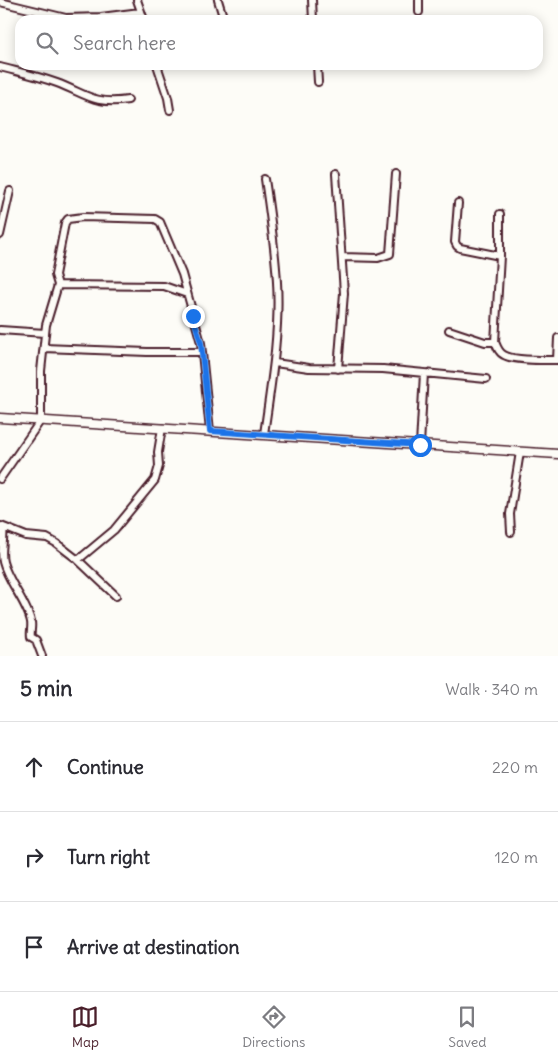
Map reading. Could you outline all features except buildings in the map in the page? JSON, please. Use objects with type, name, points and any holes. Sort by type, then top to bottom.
[{"type":"main road","points":[[0,418],[558,454]]},
{"type":"street","points":[[137,0],[142,15]]},
{"type":"street","points":[[218,0],[222,15]]},
{"type":"street","points":[[312,0],[314,15]]},
{"type":"street","points":[[419,0],[419,12]]},
{"type":"street","points":[[0,1],[54,15]]},
{"type":"street","points":[[117,15],[140,12]]},
{"type":"street","points":[[0,67],[52,81],[95,100],[112,102],[128,100]]},
{"type":"street","points":[[159,70],[170,110]]},
{"type":"street","points":[[317,70],[318,82]]},
{"type":"street","points":[[336,174],[344,293],[344,312],[338,368]]},
{"type":"street","points":[[342,257],[378,258],[390,254],[396,174]]},
{"type":"street","points":[[264,434],[275,363],[277,282],[265,179]]},
{"type":"street","points":[[0,235],[10,191]]},
{"type":"street","points":[[458,203],[455,242],[457,246],[500,256]]},
{"type":"street","points":[[500,214],[500,256],[495,342],[498,349],[504,355],[520,358],[557,360],[558,338]]},
{"type":"street","points":[[0,479],[41,420],[41,371],[45,333],[58,284],[55,275],[65,223],[68,219],[83,217],[156,219],[160,222],[182,274],[201,343],[210,431]]},
{"type":"street","points":[[58,284],[164,286],[187,294]]},
{"type":"street","points":[[0,330],[45,333]]},
{"type":"street","points":[[449,330],[486,342],[495,342]]},
{"type":"street","points":[[44,348],[201,352]]},
{"type":"street","points":[[275,363],[309,368],[383,370],[486,379]]},
{"type":"street","points":[[420,445],[424,373]]},
{"type":"street","points":[[78,560],[114,530],[155,480],[159,466],[158,452],[162,428]]},
{"type":"street","points":[[511,532],[510,514],[520,452]]},
{"type":"street","points":[[42,656],[36,640],[31,637],[32,628],[29,614],[10,582],[2,559],[1,548],[3,542],[1,527],[26,536],[47,538],[56,543],[78,560],[116,596]]},
{"type":"route","points":[[193,316],[201,343],[210,431],[420,445]]}]
